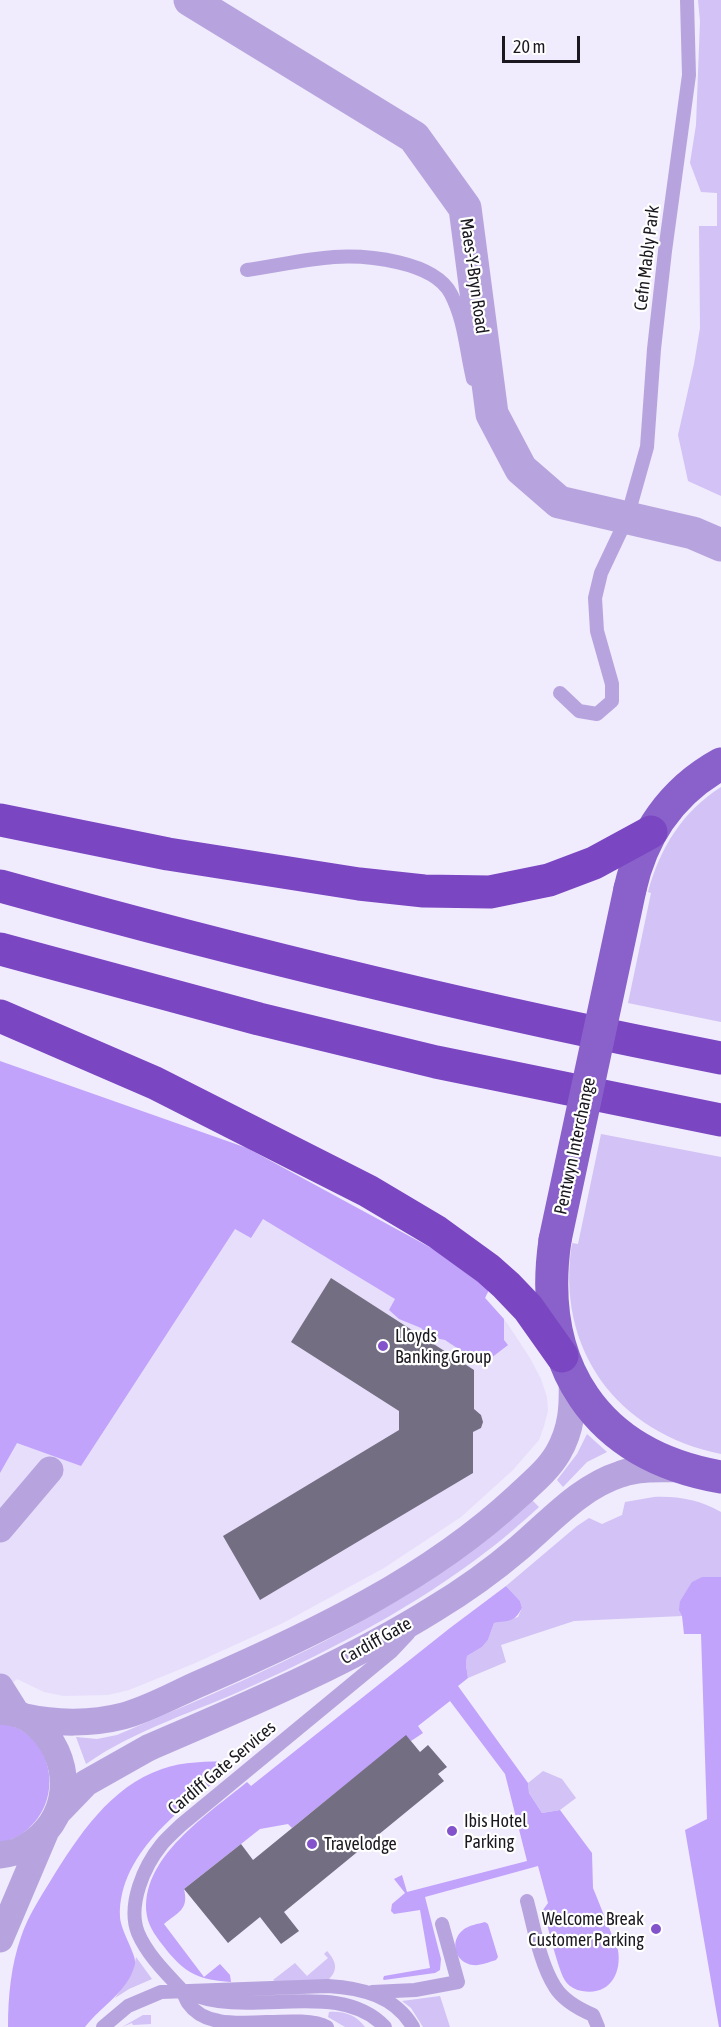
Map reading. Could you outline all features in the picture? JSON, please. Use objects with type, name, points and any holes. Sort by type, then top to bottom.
[{"type":"highway","points":[[0,820],[168,854],[359,884],[424,891],[490,892],[549,880],[594,863],[651,832]]},
{"type":"highway","points":[[0,886],[147,927],[530,1020],[721,1058]]},
{"type":"highway","points":[[0,949],[259,1019],[436,1062],[721,1120]]},
{"type":"highway","points":[[0,1016],[155,1083],[368,1191],[437,1232],[506,1285],[532,1314],[567,1368]]},
{"type":"main road","name":"Pentwyn Interchange","points":[[713,768],[680,795],[664,812],[640,854],[630,890],[555,1240],[552,1289],[557,1337],[567,1368],[588,1403],[619,1435],[651,1456],[685,1469],[721,1477]]},
{"type":"street","name":"Maes-Y-Bryn Road","points":[[190,0],[414,137],[465,208],[492,414],[521,469],[559,502],[693,533],[721,545]]},
{"type":"street","points":[[713,768],[721,745]]},
{"type":"street","points":[[14,1714],[49,1722],[105,1720],[126,1715],[306,1635],[393,1588],[488,1522],[551,1462],[561,1448],[572,1421],[567,1368]]},
{"type":"street","name":"Cardiff Gate","points":[[0,1855],[18,1851],[51,1823],[86,1783],[119,1763],[341,1661],[434,1610],[484,1575],[572,1501],[597,1484],[623,1473],[640,1470],[685,1469]]},
{"type":"street","points":[[0,1529],[50,1470]]},
{"type":"street","name":"Cardiff Gate","points":[[0,1687],[14,1714],[42,1730],[56,1748],[63,1767],[64,1788],[0,1939]]},
{"type":"lane","name":"Cefn Mably Park","points":[[560,693],[579,711],[597,714],[612,702],[612,684],[597,631],[595,598],[601,573],[627,518],[647,447],[654,349],[689,75],[687,0]]},
{"type":"lane","points":[[247,270],[335,257],[395,261],[429,272],[450,292],[463,322],[475,390],[492,414]]},
{"type":"lane","name":"Cardiff Gate Services","points":[[327,2027],[310,2022],[217,2021],[197,2011],[143,1944],[135,1920],[135,1905],[147,1866],[162,1844],[181,1825],[392,1651],[434,1610]]},
{"type":"lane","points":[[527,1901],[543,1959],[555,1987],[565,1999],[593,2015],[598,2027]]},
{"type":"lane","points":[[369,1992],[415,1990],[458,1982],[442,1924]]},
{"type":"lane","points":[[103,2027],[128,2006],[161,1992],[328,1986],[369,1992],[396,2006],[413,2027]]},
{"type":"lane","points":[[182,1990],[198,1997],[229,2004],[340,2003],[365,2012],[385,2027]]},
{"type":"shaded area","points":[[698,0],[721,0],[721,496],[688,481],[678,435],[700,328],[699,226],[717,226],[717,193],[701,192],[690,163],[696,125],[700,21]]},
{"type":"shaded area","points":[[721,787],[721,1022],[628,1003],[651,893],[648,892],[659,861],[674,832],[684,820],[707,797]]},
{"type":"shaded area","points":[[0,1061],[247,1148],[435,1250],[489,1290],[485,1298],[504,1319],[504,1340],[508,1345],[482,1365],[476,1357],[463,1352],[445,1340],[430,1337],[421,1328],[399,1319],[389,1310],[395,1299],[263,1219],[251,1238],[235,1229],[81,1466],[17,1443],[0,1473]]},
{"type":"shaded area","points":[[601,1134],[721,1157],[721,1454],[684,1443],[651,1427],[624,1406],[601,1380],[584,1351],[573,1318],[569,1282],[572,1243],[578,1244]]},
{"type":"shaded area","points":[[245,1155],[485,1297],[507,1323],[541,1379],[547,1397],[548,1411],[539,1440],[513,1470],[461,1517],[384,1568],[283,1623],[193,1664],[129,1690],[108,1695],[64,1696],[44,1692],[17,1679],[8,1687],[0,1686],[0,1450]]},
{"type":"shaded area","points":[[587,1434],[607,1452],[587,1462],[563,1487],[557,1480],[577,1454]]},
{"type":"shaded area","points":[[654,1497],[689,1500],[705,1504],[721,1512],[721,1577],[703,1577],[693,1582],[680,1601],[682,1616],[574,1621],[501,1645],[506,1662],[468,1678],[467,1656],[482,1647],[488,1640],[494,1623],[518,1617],[522,1608],[520,1601],[506,1586],[589,1518],[602,1524],[622,1515],[625,1502]]},
{"type":"shaded area","points":[[532,1500],[539,1507],[494,1546],[403,1608],[315,1656],[233,1694],[146,1730],[86,1764],[76,1737],[97,1739],[117,1735],[227,1688],[335,1636],[438,1574],[487,1539]]},
{"type":"shaded area","points":[[702,1577],[721,1577],[721,2027],[719,2027],[685,1830],[707,1819],[701,1634],[684,1634],[679,1610],[680,1601],[692,1582]]},
{"type":"shaded area","points":[[506,1586],[520,1601],[522,1608],[514,1619],[494,1623],[488,1640],[482,1647],[467,1656],[468,1678],[458,1686],[528,1783],[529,1793],[542,1813],[560,1810],[592,1853],[593,1888],[618,1950],[618,1967],[612,1981],[606,1987],[591,1992],[578,1990],[566,1982],[543,1910],[548,1903],[538,1866],[425,1897],[441,1959],[440,1970],[435,1973],[383,1979],[384,1976],[430,1968],[420,1910],[394,1914],[391,1911],[392,1904],[405,1893],[394,1879],[402,1875],[407,1892],[527,1861],[505,1774],[450,1701],[418,1726],[423,1733],[411,1741],[406,1736],[292,1828],[288,1824],[260,1829],[184,1889],[184,1906],[164,1924],[204,1977],[220,1964],[230,1975],[231,1982],[210,1980],[186,1970],[172,1957],[157,1937],[147,1916],[147,1895],[154,1875],[165,1856],[197,1823],[247,1782],[251,1786]]},
{"type":"shaded area","points":[[0,1723],[17,1728],[31,1738],[41,1751],[48,1766],[50,1782],[47,1799],[40,1814],[29,1828],[12,1839],[0,1842]]},
{"type":"shaded area","points":[[230,1761],[235,1766],[178,1812],[160,1830],[143,1850],[131,1870],[122,1893],[120,1917],[135,1964],[120,1991],[85,2027],[8,2027],[12,1970],[24,1929],[34,1907],[62,1863],[98,1814],[127,1788],[143,1777],[162,1769],[187,1763]]},
{"type":"shaded area","points":[[543,1771],[562,1779],[576,1798],[560,1810],[542,1813],[529,1793],[528,1783]]},
{"type":"shaded area","points":[[485,1922],[488,1924],[498,1957],[496,1960],[482,1964],[467,1963],[458,1956],[456,1940],[465,1928]]},
{"type":"shaded area","points":[[327,1951],[335,1966],[334,1973],[328,1980],[276,1982],[273,1980],[295,1963],[307,1976],[328,1958],[324,1954]]},
{"type":"shaded area","points":[[136,1957],[152,1979],[115,1998],[131,1973]]},
{"type":"shaded area","points":[[440,1996],[450,2027],[423,2027],[411,2008],[402,2001]]},
{"type":"shaded area","points":[[329,2012],[349,2015],[358,2019],[365,2027],[345,2027],[328,2017]]},
{"type":"shaded area","points":[[143,2015],[151,2015],[151,2024],[133,2025],[132,2023],[122,2027]]},
{"type":"building","points":[[331,1278],[474,1370],[474,1409],[481,1415],[483,1422],[481,1428],[473,1432],[473,1473],[260,1600],[223,1536],[399,1430],[399,1411],[291,1342]]},
{"type":"building","points":[[406,1735],[420,1752],[428,1745],[447,1767],[438,1774],[444,1781],[284,1912],[299,1931],[281,1944],[260,1917],[228,1943],[184,1889],[241,1844],[253,1860]]},
{"type":"place","name":"Lloyds Banking Group","points":[[383,1346]]},
{"type":"place","name":"Ibis Hotel Parking","points":[[452,1831]]},
{"type":"place","name":"Travelodge","points":[[312,1844]]},
{"type":"place","name":"Welcome Break Customer Parking","points":[[656,1929]]}]
